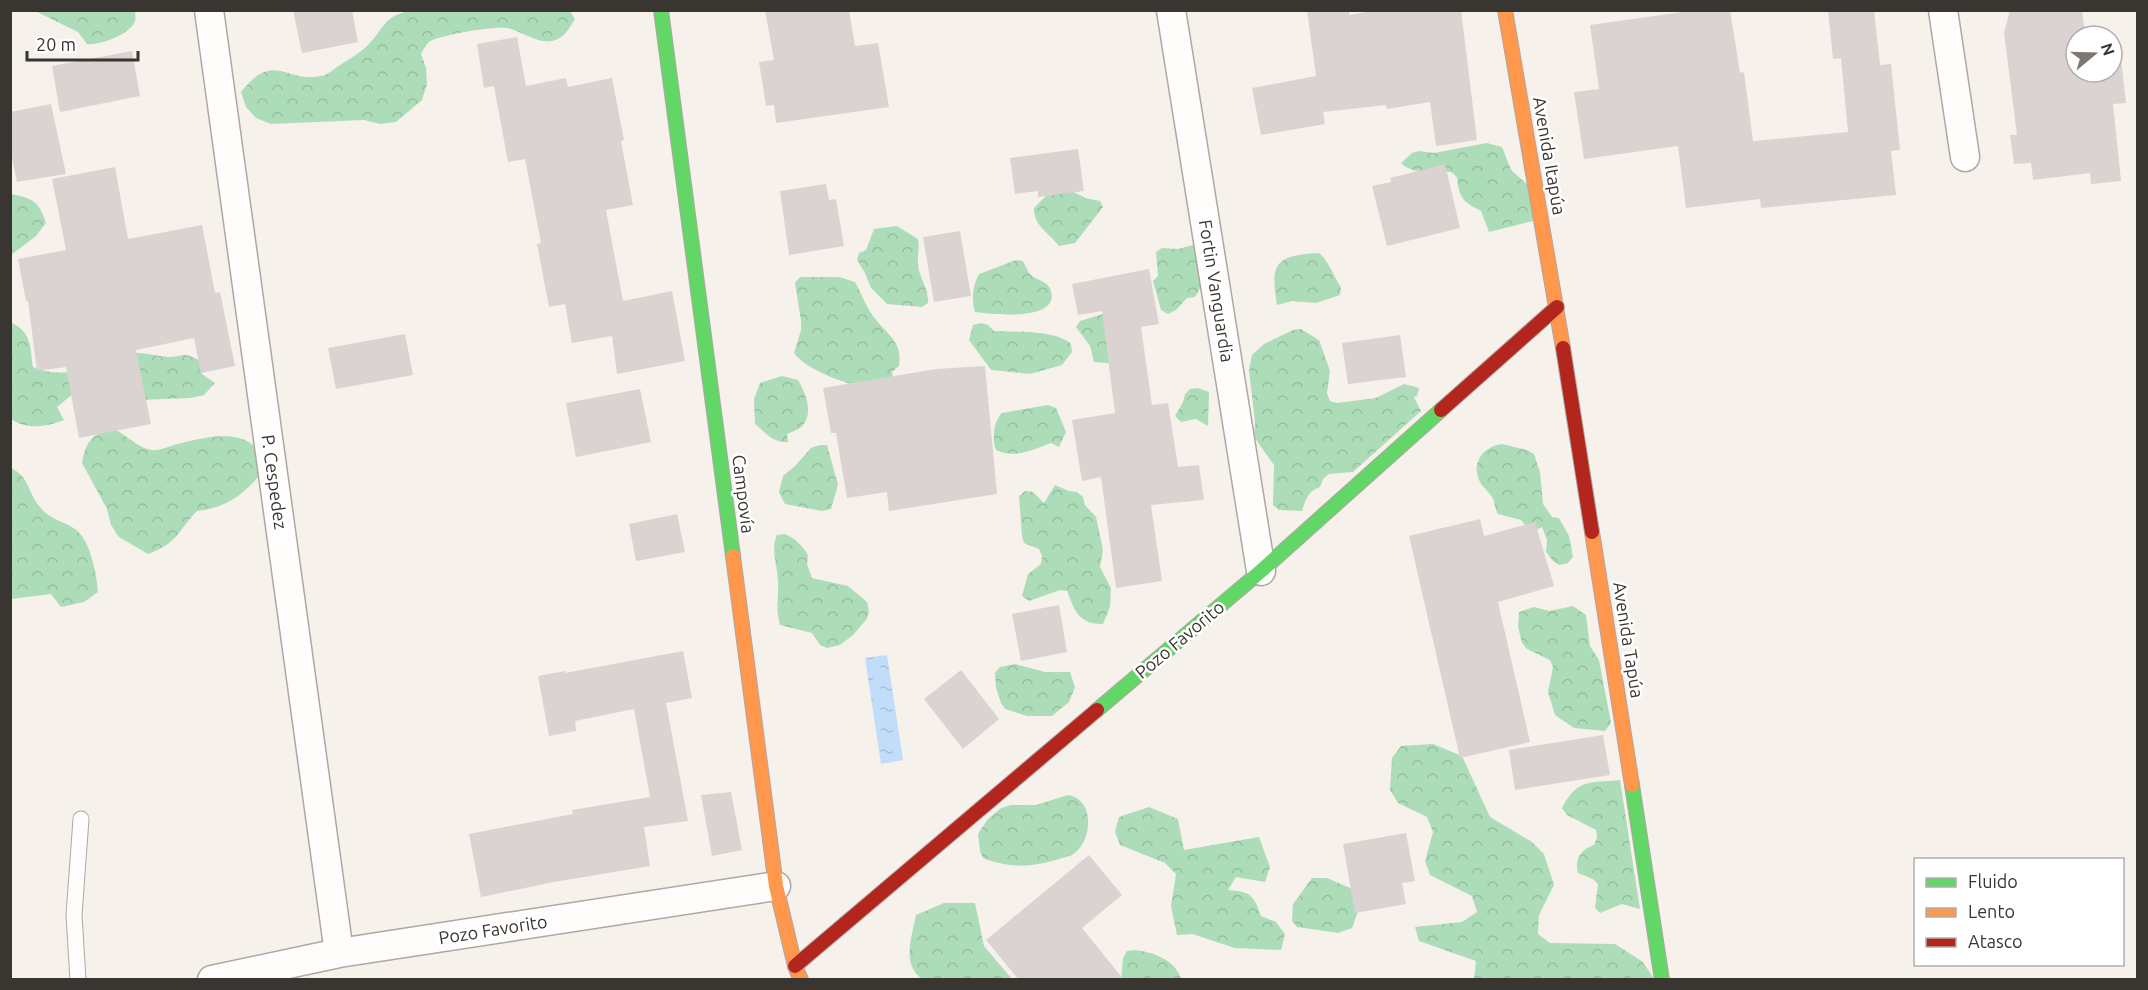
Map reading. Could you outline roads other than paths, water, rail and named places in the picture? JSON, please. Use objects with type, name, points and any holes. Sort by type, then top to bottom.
[{"type":"street","name":"P. Cespedez","points":[[209,10],[339,953]]},
{"type":"street","name":"Campovía","points":[[661,10],[776,886],[795,966],[801,980]]},
{"type":"street","name":"Fortin Vanguardia","points":[[1171,10],[1261,571]]},
{"type":"street","name":"Avenida Itapúa","points":[[1505,10],[1557,307]]},
{"type":"street","points":[[1943,10],[1965,157]]},
{"type":"street","name":"Pozo Favorito","points":[[795,966],[1261,571],[1557,307]]},
{"type":"street","name":"Avenida Tapúa","points":[[1557,307],[1662,980]]},
{"type":"street","name":"Pozo Favorito","points":[[212,980],[339,953],[776,886]]},
{"type":"lane","points":[[78,980],[74,915],[81,819]]},
{"type":"water","points":[[887,655],[903,760],[881,764],[865,658]]}]
